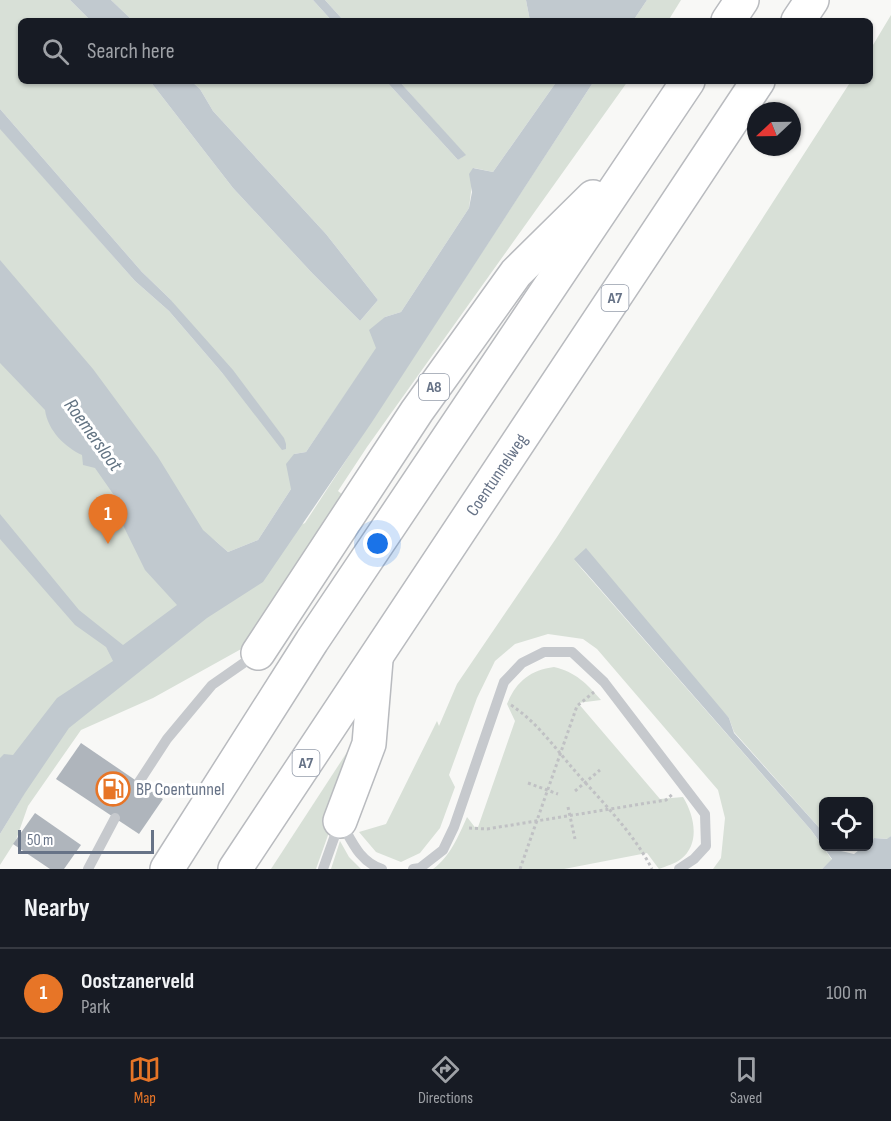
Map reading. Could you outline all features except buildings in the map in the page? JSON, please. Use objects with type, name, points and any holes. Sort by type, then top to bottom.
[{"type":"highway","points":[[730,18],[742,0]]},
{"type":"highway","points":[[800,18],[812,0]]},
{"type":"highway","name":"A8","points":[[167,869],[312,641],[686,84]]},
{"type":"highway","name":"Coentunnelweg","points":[[236,869],[756,84]]},
{"type":"highway","name":"A8","points":[[258,653],[417,411],[516,273],[643,148]]},
{"type":"highway","points":[[340,821],[369,744],[376,657]]},
{"type":"lane","points":[[413,869],[420,868],[443,850],[454,827],[504,682],[522,663],[544,652],[572,652],[604,682],[705,814],[706,846],[694,859],[679,869]]},
{"type":"lane","name":"A8","points":[[138,782],[167,739],[212,685],[258,653]]},
{"type":"lane","points":[[88,869],[115,818]]},
{"type":"lane","points":[[323,869],[340,821]]},
{"type":"lane","points":[[340,821],[358,853],[373,866],[382,869]]},
{"type":"path","points":[[520,869],[577,706],[604,682]]},
{"type":"path","points":[[499,697],[528,716],[640,847],[652,869]]},
{"type":"path","points":[[575,791],[600,770]]},
{"type":"path","points":[[528,783],[558,794]]},
{"type":"path","points":[[454,827],[487,828],[666,800],[684,784]]},
{"type":"path","points":[[568,807],[575,840]]},
{"type":"shaded area","points":[[0,0],[70,0],[88,18],[18,18],[18,84],[152,84],[233,188],[360,321],[378,300],[326,234],[213,111],[194,84],[389,84],[458,160],[465,155],[402,84],[555,84],[493,172],[474,168],[469,208],[401,312],[385,317],[377,348],[306,452],[294,454],[291,489],[258,540],[228,552],[211,537],[230,557],[305,523],[592,84],[626,84],[367,447],[338,491],[349,500],[243,648],[153,698],[81,730],[28,806],[16,840],[0,865],[0,834],[24,794],[0,828],[0,128],[135,281],[169,311],[224,375],[169,298],[142,272],[0,109]]},
{"type":"shaded area","points":[[111,0],[313,0],[329,18],[130,18]]},
{"type":"shaded area","points":[[325,0],[526,0],[529,18],[341,18]]},
{"type":"shaded area","points":[[647,0],[681,0],[670,18],[635,18]]},
{"type":"shaded area","points":[[891,15],[891,836],[888,839],[873,839],[873,797],[819,797],[819,828],[734,732],[729,718],[574,560],[811,830],[819,841],[819,851],[826,851],[832,860],[822,869],[713,869],[721,858],[725,818],[718,790],[597,649],[583,639],[548,634],[515,644],[495,661],[477,698],[449,775],[455,787],[440,828],[420,853],[401,862],[376,852],[359,832],[386,824],[437,721],[439,726],[457,684],[557,537],[849,84],[873,84],[873,45]]},
{"type":"shaded area","points":[[554,667],[580,679],[601,700],[578,703],[660,799],[683,797],[694,829],[687,852],[679,861],[659,869],[647,853],[564,869],[433,869],[449,852],[467,817],[477,830],[515,721],[507,704],[515,689],[531,674]]},
{"type":"shaded area","points":[[353,743],[344,790],[316,869],[271,869]]},
{"type":"shaded area","points":[[340,841],[349,857],[361,869],[331,869]]},
{"type":"water","points":[[70,0],[111,0],[130,18],[88,18]]},
{"type":"water","points":[[313,0],[325,0],[341,18],[329,18]]},
{"type":"water","points":[[526,0],[647,0],[635,18],[529,18]]},
{"type":"water","points":[[152,84],[194,84],[200,89],[213,111],[326,234],[378,300],[360,321],[313,274],[233,188]]},
{"type":"water","points":[[389,84],[402,84],[466,155],[458,160]]},
{"type":"water","name":"Roemersloot","points":[[555,84],[592,84],[372,422],[263,582],[207,618],[69,728],[0,834],[0,758],[4,754],[13,755],[57,698],[113,661],[106,647],[75,625],[0,539],[0,514],[79,610],[123,645],[177,605],[145,570],[119,517],[118,501],[95,468],[83,465],[82,455],[69,448],[58,437],[50,425],[45,410],[0,363],[0,260],[93,369],[158,457],[203,530],[228,552],[258,540],[291,489],[286,464],[294,454],[306,452],[376,348],[369,330],[385,317],[401,312],[469,208],[472,192],[469,174],[473,168],[493,172]]},
{"type":"water","points":[[0,109],[142,272],[169,298],[233,370],[284,438],[286,449],[282,450],[224,375],[169,311],[135,281],[0,129]]},
{"type":"water","points":[[586,548],[729,718],[734,733],[819,828],[819,841],[811,830],[574,559]]},
{"type":"water","points":[[891,836],[891,869],[822,869],[832,859],[826,851],[854,854],[858,851],[873,851],[873,839],[887,839]]},
{"type":"place","name":"Oostzanerveld","points":[[108,544]]},
{"type":"place","name":"BP Coentunnel","points":[[113,789]]}]
